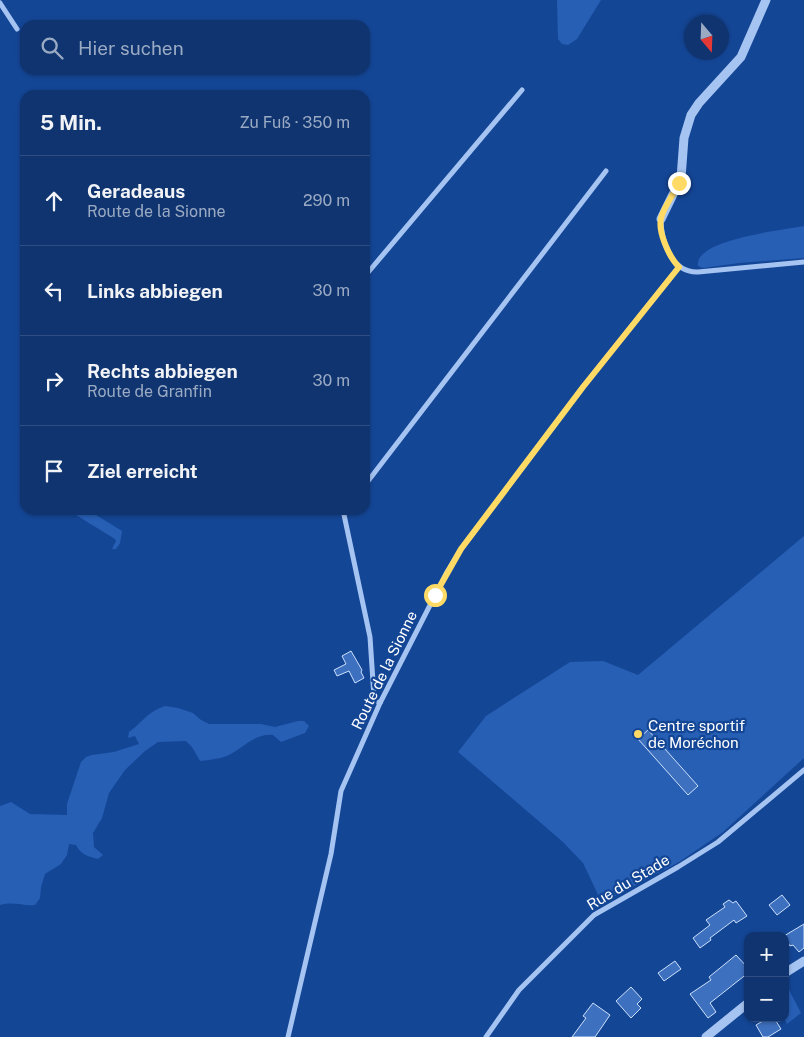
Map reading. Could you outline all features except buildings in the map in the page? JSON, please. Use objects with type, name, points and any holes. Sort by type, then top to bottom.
[{"type":"street","points":[[766,0],[741,57],[699,103],[691,115],[684,138],[681,178],[661,219],[670,256],[679,267],[686,271],[693,272],[804,262]]},
{"type":"street","points":[[0,3],[17,29]]},
{"type":"street","points":[[370,270],[522,90]]},
{"type":"street","points":[[370,478],[606,171]]},
{"type":"street","name":"Route de la Sionne","points":[[288,1037],[331,854],[341,791],[380,703],[447,572],[461,549],[583,387],[679,267]]},
{"type":"street","points":[[345,515],[370,637],[374,697],[380,703]]},
{"type":"street","name":"Rue du Stade","points":[[486,1037],[519,990],[594,915],[718,842],[804,770]]},
{"type":"street","points":[[789,970],[804,961]]},
{"type":"street","points":[[706,1037],[744,1006]]},
{"type":"shaded area","points":[[557,0],[601,0],[577,39],[568,45],[562,44],[558,39]]},
{"type":"shaded area","points":[[804,226],[804,258],[703,268],[698,266],[701,257],[710,249],[725,243],[742,237]]},
{"type":"shaded area","points":[[76,515],[96,515],[122,531],[120,543],[116,549],[112,549],[116,541]]},
{"type":"shaded area","name":"Centre sportif de Moréchon","points":[[804,536],[804,758],[723,832],[679,862],[602,903],[583,863],[563,842],[458,752],[486,716],[570,662],[603,661],[638,675]]},
{"type":"shaded area","points":[[165,706],[193,713],[209,724],[261,724],[275,727],[304,721],[309,726],[305,733],[281,742],[273,735],[260,736],[227,756],[200,761],[186,741],[158,742],[145,751],[125,770],[109,793],[102,818],[93,833],[94,847],[103,855],[98,859],[91,857],[83,853],[76,845],[69,844],[67,855],[61,864],[45,874],[40,898],[35,905],[10,903],[0,905],[0,806],[11,802],[30,814],[67,815],[67,804],[81,762],[86,757],[92,755],[114,752],[139,744],[135,736],[128,738],[129,732],[149,714]]},
{"type":"shaded area","points":[[789,990],[801,1013],[787,1024],[786,1022],[789,1022]]},
{"type":"place","name":"Centre sportif de Moréchon","points":[[638,734]]},
{"type":"route","points":[[435,595],[461,549],[583,387],[679,267],[672,259],[668,250],[660,222],[679,183]]}]
